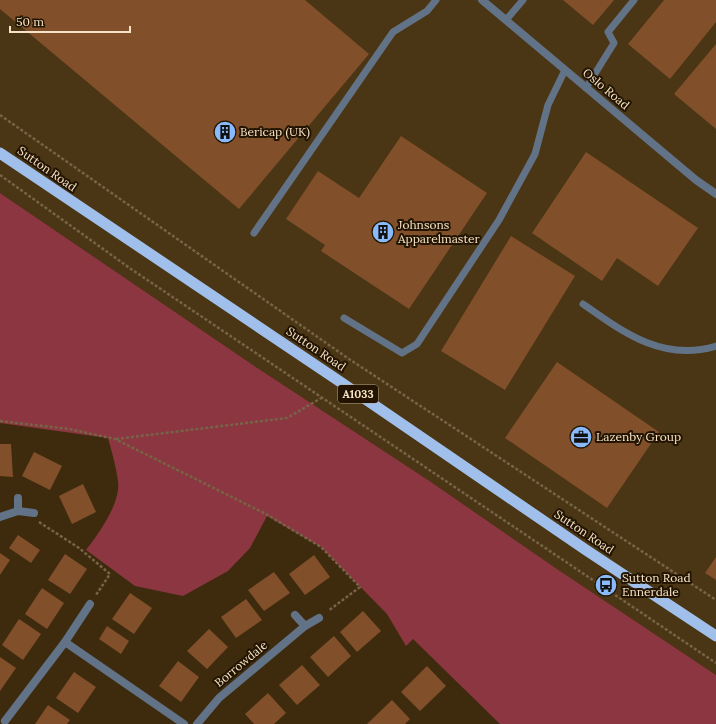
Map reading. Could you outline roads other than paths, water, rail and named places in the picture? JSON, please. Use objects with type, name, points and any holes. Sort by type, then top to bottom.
[{"type":"highway","name":"Sutton Road","points":[[0,153],[340,381],[586,550],[716,636]]},
{"type":"street","name":"Oslo Road","points":[[482,0],[696,180],[716,194]]},
{"type":"street","points":[[18,498],[18,510]]},
{"type":"street","points":[[0,517],[18,510],[34,513]]},
{"type":"street","points":[[5,721],[64,642],[90,604]]},
{"type":"street","points":[[295,615],[305,626]]},
{"type":"street","name":"Borrowdale","points":[[197,724],[219,698],[305,626],[319,618]]},
{"type":"street","points":[[64,642],[184,724]]},
{"type":"lane","points":[[254,233],[393,32],[427,11],[436,0]]},
{"type":"lane","points":[[506,20],[523,0]]},
{"type":"lane","points":[[586,88],[614,43],[608,32],[634,0]]},
{"type":"lane","points":[[344,318],[402,353],[417,344],[500,220],[535,154],[548,105],[565,70]]},
{"type":"lane","points":[[583,304],[627,334],[658,347],[688,350],[716,346]]},
{"type":"place","name":"Bericap (UK)","points":[[225,132]]},
{"type":"place","name":"Johnsons Apparelmaster","points":[[383,232]]},
{"type":"place","name":"Lazenby Group","points":[[581,437]]},
{"type":"place","name":"Sutton Road Ennerdale","points":[[606,585]]}]
